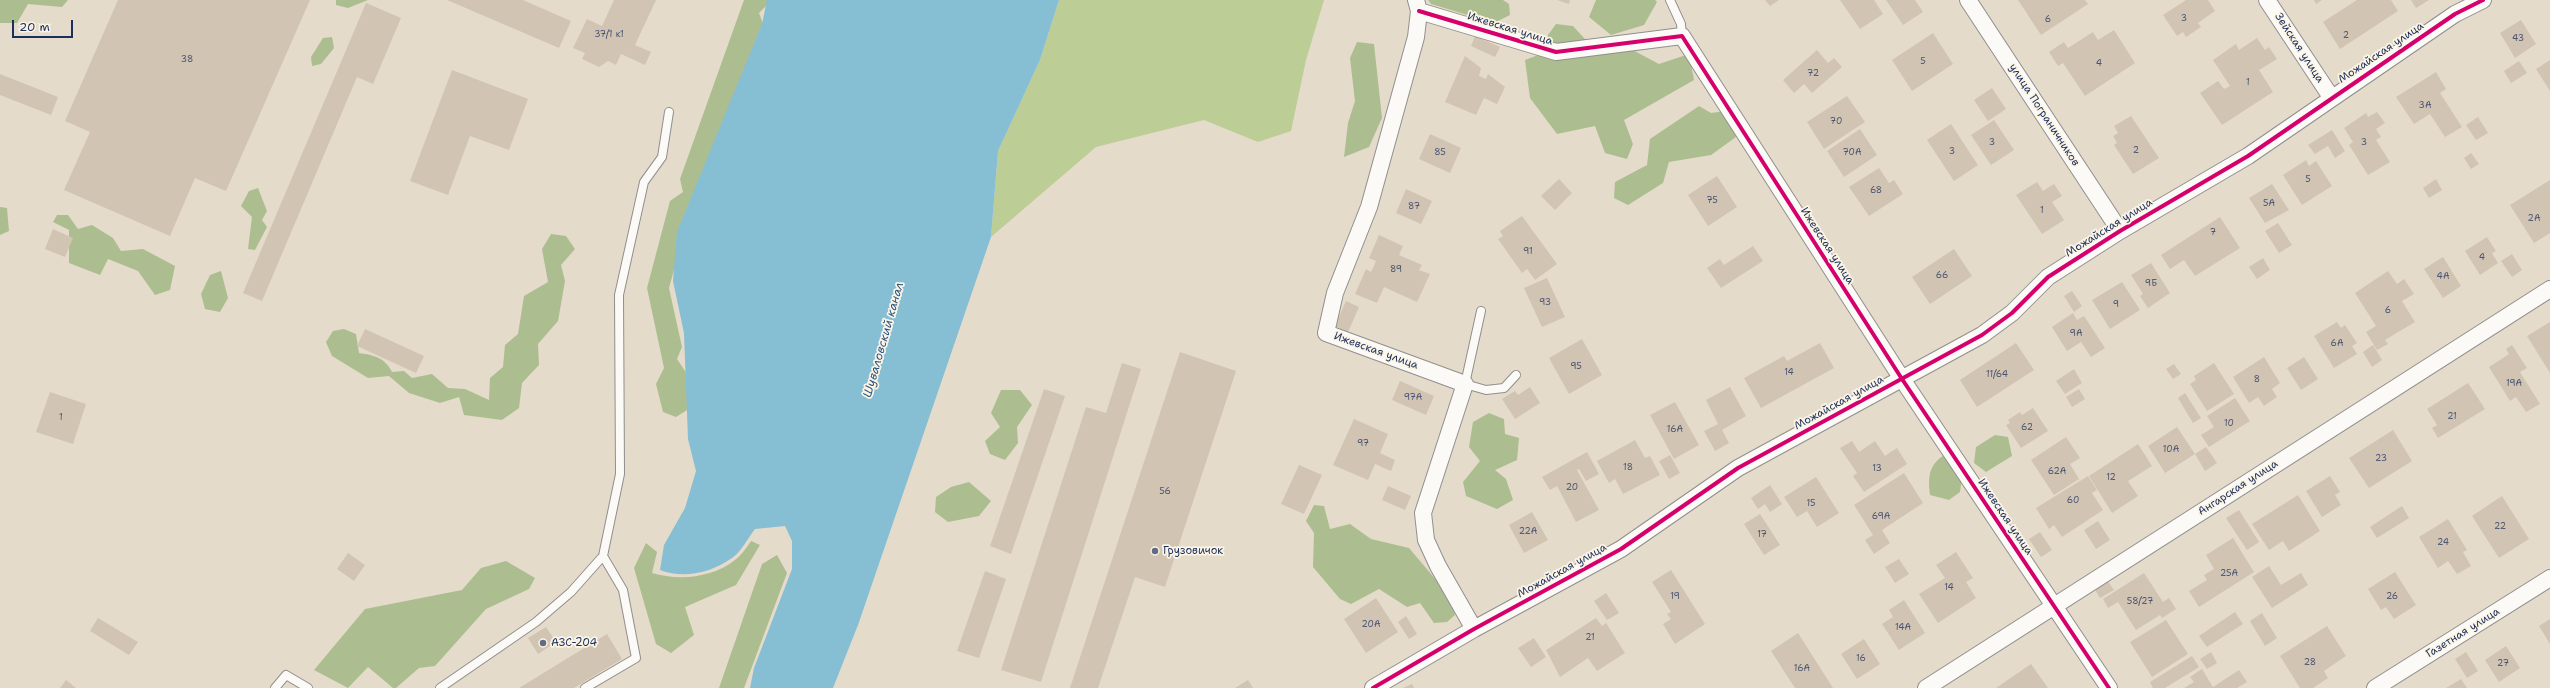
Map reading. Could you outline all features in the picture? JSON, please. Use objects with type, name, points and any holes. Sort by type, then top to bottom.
[{"type":"street","name":"улица Пограничников","points":[[1968,0],[2120,231]]},
{"type":"street","name":"Зейская улица","points":[[2267,0],[2331,97]]},
{"type":"street","name":"Можайская улица","points":[[1373,688],[1474,629],[1621,549],[1738,468],[1982,335],[2012,312],[2048,277],[2120,231],[2248,156],[2331,97],[2455,14],[2482,0]]},
{"type":"street","name":"Ижевская улица","points":[[1465,384],[1326,333],[1335,293],[1369,207],[1416,37],[1418,5],[1556,52],[1682,36],[1902,379],[2109,688]]},
{"type":"street","name":"Ангарская улица","points":[[1926,688],[2550,289]]},
{"type":"street","points":[[1465,384],[1423,513],[1426,540],[1438,566],[1474,629]]},
{"type":"street","name":"Газетная улица","points":[[2375,688],[2550,578]]},
{"type":"lane","points":[[1670,0],[1681,24],[1682,36]]},
{"type":"lane","points":[[440,688],[536,622],[571,592],[603,556],[620,474],[619,294],[644,182],[662,157],[669,112]]},
{"type":"lane","points":[[1481,311],[1465,384],[1486,390],[1504,388],[1516,375]]},
{"type":"lane","points":[[585,688],[636,658],[623,590],[603,556]]},
{"type":"lane","points":[[275,688],[286,675],[308,688]]},
{"type":"green space","points":[[0,0],[68,0],[62,7],[28,4],[17,23],[0,23]]},
{"type":"green space","points":[[336,0],[368,0],[348,8],[336,5]]},
{"type":"green space","points":[[744,0],[772,0],[759,13],[767,34],[693,201],[669,288],[682,347],[677,359],[689,377],[695,405],[676,417],[663,412],[656,384],[664,368],[647,288],[670,201],[683,192],[680,179]]},
{"type":"green space","points":[[1059,0],[1324,0],[1306,60],[1291,131],[1258,142],[1204,120],[1096,147],[991,237],[998,151],[1040,60]]},
{"type":"green space","points":[[1428,0],[1503,0],[1509,4],[1510,15],[1494,23],[1431,4]]},
{"type":"green space","points":[[1596,0],[1655,0],[1657,2],[1644,25],[1611,35],[1589,17]]},
{"type":"green space","points":[[1556,24],[1573,26],[1595,50],[1627,47],[1659,64],[1689,54],[1694,80],[1624,120],[1633,144],[1627,159],[1605,153],[1595,126],[1557,134],[1530,98],[1525,60],[1546,52],[1548,35]]},
{"type":"green space","points":[[332,37],[334,48],[321,64],[312,66],[311,57],[323,38]]},
{"type":"green space","points":[[1357,42],[1374,44],[1382,118],[1369,147],[1344,157],[1348,123],[1355,101],[1350,58]]},
{"type":"green space","points":[[1699,106],[1711,113],[1726,111],[1736,137],[1711,155],[1669,162],[1663,183],[1628,205],[1614,198],[1615,182],[1647,165],[1650,139]]},
{"type":"green space","points":[[258,188],[267,211],[262,220],[267,227],[255,250],[248,249],[252,217],[241,206],[249,191]]},
{"type":"green space","points":[[0,207],[7,208],[9,231],[0,235]]},
{"type":"green space","points":[[57,215],[68,215],[78,229],[92,225],[113,238],[121,251],[143,249],[175,266],[170,290],[155,295],[138,271],[108,259],[100,275],[69,263],[69,230],[53,222]]},
{"type":"green space","points":[[551,234],[566,236],[575,249],[561,265],[565,281],[558,321],[538,344],[539,365],[522,383],[519,408],[502,420],[464,415],[459,397],[440,403],[409,393],[389,376],[368,378],[332,356],[326,342],[333,331],[344,329],[356,334],[359,353],[370,355],[382,360],[392,372],[404,371],[412,378],[432,374],[448,388],[465,389],[489,400],[490,378],[503,367],[505,345],[518,334],[524,296],[548,282],[542,249]]},
{"type":"green space","points":[[221,271],[228,298],[220,312],[205,309],[201,294],[210,275]]},
{"type":"green space","points":[[1001,390],[1020,390],[1032,405],[1017,427],[1018,443],[1005,460],[990,454],[985,441],[1000,427],[991,413]]},
{"type":"green space","points":[[1489,413],[1504,419],[1505,434],[1519,438],[1517,460],[1495,470],[1506,479],[1513,500],[1497,509],[1466,496],[1463,482],[1480,461],[1469,447],[1473,422]]},
{"type":"green space","points":[[1995,435],[2008,437],[2012,456],[1986,472],[1974,463],[1976,447]]},
{"type":"green space","points":[[1953,450],[1964,462],[1960,492],[1949,500],[1930,495],[1929,479],[1932,468],[1940,458]]},
{"type":"green space","points":[[969,482],[991,501],[979,516],[948,522],[935,512],[936,497],[951,487]]},
{"type":"green space","points":[[1314,505],[1324,506],[1330,529],[1350,524],[1371,539],[1409,548],[1448,594],[1455,615],[1447,622],[1434,623],[1420,603],[1407,607],[1379,589],[1351,604],[1340,599],[1313,567],[1314,533],[1306,521]]},
{"type":"green space","points":[[751,541],[760,545],[736,585],[685,607],[694,635],[671,653],[656,644],[634,568],[646,543],[657,552],[652,573],[673,577],[684,577],[706,574],[726,566],[744,551]]},
{"type":"green space","points":[[777,555],[787,573],[744,688],[719,688],[762,564]]},
{"type":"green space","points":[[506,561],[535,578],[529,589],[486,609],[435,666],[419,668],[396,688],[393,688],[368,667],[348,688],[314,670],[365,609],[462,590],[481,568]]},
{"type":"water","name":"Шуваловский канал","points":[[767,0],[1059,0],[1040,60],[998,151],[991,237],[858,625],[833,688],[750,688],[754,668],[792,569],[792,541],[785,526],[755,529],[735,555],[724,563],[706,571],[678,574],[660,570],[664,545],[685,508],[696,471],[688,439],[684,333],[673,281],[677,232],[762,24]]},
{"type":"building","points":[[118,0],[310,0],[226,191],[195,178],[170,236],[64,190],[90,132],[65,121]]},
{"type":"building","points":[[447,0],[523,0],[571,21],[559,48]]},
{"type":"building","points":[[614,0],[656,0],[635,45],[651,52],[645,65],[621,54],[616,65],[608,61],[599,67],[582,59],[585,53],[573,48],[587,19],[602,26]]},
{"type":"building","points":[[1557,0],[1570,0],[1569,4]]},
{"type":"building","points":[[1765,0],[1779,0],[1770,6]]},
{"type":"building","points":[[1840,0],[1874,0],[1883,14],[1860,29]]},
{"type":"building","points":[[1886,0],[1915,0],[1923,12],[1903,25]]},
{"type":"building","points":[[2018,0],[2085,0],[2088,4],[2041,35]]},
{"type":"building","points":[[2186,0],[2208,0],[2215,11],[2198,23],[2201,27],[2186,37],[2183,32],[2177,36],[2163,15]]},
{"type":"building","points":[[2314,0],[2322,0],[2316,4]]},
{"type":"building","points":[[2357,0],[2391,0],[2398,11],[2340,49],[2323,22]]},
{"type":"building","points":[[2411,0],[2429,0],[2416,8]]},
{"type":"building","points":[[366,3],[401,18],[373,84],[357,77],[262,301],[243,293]]},
{"type":"building","points":[[2521,20],[2536,44],[2515,58],[2500,33]]},
{"type":"building","points":[[2114,30],[2135,63],[2085,96],[2063,63],[2058,66],[2049,52],[2064,42],[2068,48],[2093,32],[2098,40]]},
{"type":"building","points":[[1933,33],[1953,64],[1912,91],[1892,60]]},
{"type":"building","points":[[1475,36],[1500,47],[1495,57],[1471,46]]},
{"type":"building","points":[[2257,38],[2265,50],[2269,47],[2277,59],[2259,70],[2273,92],[2222,125],[2200,93],[2218,81],[2224,89],[2230,86],[2213,60],[2236,44],[2239,50]]},
{"type":"building","points":[[1817,50],[1828,63],[1834,58],[1842,67],[1812,93],[1804,84],[1794,93],[1783,80]]},
{"type":"building","points":[[1465,56],[1481,68],[1479,76],[1486,79],[1488,74],[1505,87],[1497,104],[1484,98],[1476,115],[1445,102]]},
{"type":"building","points":[[2550,60],[2550,91],[2536,69]]},
{"type":"building","points":[[2519,61],[2527,73],[2511,83],[2504,71]]},
{"type":"building","points":[[452,70],[528,99],[509,150],[470,136],[448,195],[410,181]]},
{"type":"building","points":[[2436,72],[2446,89],[2440,93],[2462,127],[2445,137],[2430,114],[2414,124],[2396,97]]},
{"type":"building","points":[[0,74],[58,97],[51,115],[0,95]]},
{"type":"building","points":[[1992,88],[2006,109],[1988,121],[1974,100]]},
{"type":"building","points":[[1847,96],[1865,122],[1824,149],[1807,122]]},
{"type":"building","points":[[2377,112],[2385,123],[2376,129],[2381,137],[2376,140],[2390,162],[2368,175],[2349,145],[2353,142],[2344,128],[2366,113],[2368,117]]},
{"type":"building","points":[[2131,116],[2159,158],[2133,174],[2114,145],[2117,143],[2113,136],[2118,133],[2114,126]]},
{"type":"building","points":[[2478,117],[2488,133],[2476,140],[2466,125]]},
{"type":"building","points":[[1994,120],[2014,150],[1991,165],[1971,135]]},
{"type":"building","points":[[1951,124],[1978,165],[1954,181],[1927,140]]},
{"type":"building","points":[[1860,129],[1877,155],[1844,177],[1827,151]]},
{"type":"building","points":[[2332,130],[2345,151],[2335,158],[2328,146],[2315,154],[2308,145]]},
{"type":"building","points":[[1430,134],[1461,148],[1450,173],[1419,159]]},
{"type":"building","points":[[2471,153],[2479,164],[2471,169],[2464,158]]},
{"type":"building","points":[[2306,160],[2309,166],[2316,161],[2332,186],[2302,205],[2283,175]]},
{"type":"building","points":[[1879,168],[1889,183],[1894,180],[1903,194],[1869,216],[1849,187]]},
{"type":"building","points":[[1717,176],[1737,207],[1708,226],[1688,195]]},
{"type":"building","points":[[1559,179],[1572,193],[1555,210],[1541,196]]},
{"type":"building","points":[[2436,179],[2442,190],[2429,198],[2423,188]]},
{"type":"building","points":[[2550,180],[2550,233],[2534,243],[2510,205]]},
{"type":"building","points":[[2037,182],[2043,191],[2054,184],[2062,196],[2052,202],[2064,220],[2042,234],[2016,195]]},
{"type":"building","points":[[2272,184],[2289,210],[2265,223],[2249,198]]},
{"type":"building","points":[[1406,189],[1432,201],[1421,224],[1396,213]]},
{"type":"building","points":[[1522,216],[1557,264],[1535,280],[1527,269],[1522,273],[1498,239],[1503,236],[1500,231]]},
{"type":"building","points":[[2220,217],[2240,248],[2195,276],[2184,260],[2170,269],[2161,255]]},
{"type":"building","points":[[2278,223],[2292,245],[2279,253],[2265,231]]},
{"type":"building","points":[[53,229],[73,238],[65,257],[45,249]]},
{"type":"building","points":[[1379,235],[1403,246],[1399,255],[1422,265],[1419,270],[1430,274],[1417,302],[1384,287],[1377,303],[1355,294],[1366,269],[1371,272],[1376,261],[1369,258]]},
{"type":"building","points":[[2487,237],[2496,251],[2492,253],[2498,263],[2480,275],[2465,251]]},
{"type":"building","points":[[1753,246],[1763,261],[1721,288],[1707,268],[1720,259],[1724,265]]},
{"type":"building","points":[[1954,249],[1972,276],[1930,304],[1912,277]]},
{"type":"building","points":[[2512,254],[2522,270],[2512,277],[2501,261]]},
{"type":"building","points":[[2443,257],[2461,286],[2443,298],[2424,269]]},
{"type":"building","points":[[2263,258],[2270,270],[2257,279],[2249,267]]},
{"type":"building","points":[[2151,263],[2170,293],[2148,308],[2140,296],[2143,294],[2131,275]]},
{"type":"building","points":[[2388,271],[2397,284],[2404,279],[2414,294],[2402,301],[2415,322],[2385,340],[2388,344],[2377,350],[2366,332],[2376,326],[2355,293]]},
{"type":"building","points":[[1547,278],[1565,317],[1542,327],[1524,288]]},
{"type":"building","points":[[2122,282],[2140,310],[2110,329],[2092,300]]},
{"type":"building","points":[[2072,291],[2082,306],[2074,312],[2064,296]]},
{"type":"building","points":[[1346,301],[1359,307],[1348,332],[1335,326]]},
{"type":"building","points":[[2073,313],[2077,320],[2084,316],[2105,348],[2091,357],[2081,342],[2067,351],[2052,327]]},
{"type":"building","points":[[2337,322],[2341,328],[2345,325],[2357,343],[2352,346],[2357,354],[2334,368],[2314,336]]},
{"type":"building","points":[[2550,322],[2550,373],[2527,336]]},
{"type":"building","points":[[365,329],[424,356],[416,373],[357,346]]},
{"type":"building","points":[[1582,339],[1602,375],[1569,394],[1549,358]]},
{"type":"building","points":[[1820,343],[1834,368],[1761,408],[1744,378],[1784,356],[1787,361]]},
{"type":"building","points":[[2016,343],[2034,370],[1977,407],[1960,380]]},
{"type":"building","points":[[2373,345],[2382,360],[2372,367],[2363,352]]},
{"type":"building","points":[[2512,345],[2527,368],[2520,372],[2540,404],[2526,412],[2516,397],[2510,401],[2489,367],[2509,354],[2506,349]]},
{"type":"building","points":[[1180,352],[1236,371],[1165,587],[1135,577],[1098,688],[1070,688]]},
{"type":"building","points":[[2264,357],[2280,383],[2272,389],[2277,397],[2264,406],[2258,397],[2249,403],[2233,377]]},
{"type":"building","points":[[2304,357],[2318,379],[2301,390],[2287,368]]},
{"type":"building","points":[[1122,363],[1141,369],[1041,682],[1001,670],[1086,407],[1106,413]]},
{"type":"building","points":[[2214,363],[2234,394],[2207,411],[2190,384],[2196,380],[2194,376]]},
{"type":"building","points":[[2174,364],[2181,374],[2173,379],[2166,369]]},
{"type":"building","points":[[2074,369],[2082,383],[2065,394],[2056,381]]},
{"type":"building","points":[[1400,381],[1434,396],[1426,415],[1392,400]]},
{"type":"building","points":[[2468,383],[2485,409],[2438,438],[2432,428],[2437,425],[2427,409]]},
{"type":"building","points":[[1530,387],[1540,403],[1515,419],[1502,399],[1515,391],[1518,395]]},
{"type":"building","points":[[1730,387],[1746,416],[1722,430],[1729,443],[1715,451],[1704,431],[1718,424],[1706,400]]},
{"type":"building","points":[[1044,389],[1065,396],[1011,554],[990,546]]},
{"type":"building","points":[[2079,389],[2085,399],[2072,407],[2066,397]]},
{"type":"building","points":[[50,392],[86,404],[73,444],[36,432]]},
{"type":"building","points":[[2185,393],[2201,418],[2193,423],[2178,398]]},
{"type":"building","points":[[2235,398],[2250,421],[2209,447],[2201,435],[2214,427],[2207,416]]},
{"type":"building","points":[[1675,402],[1699,445],[1674,459],[1650,415]]},
{"type":"building","points":[[2033,408],[2048,431],[2021,448],[2006,425],[2010,423],[2008,420],[2020,412],[2022,415]]},
{"type":"building","points":[[1354,419],[1388,434],[1380,453],[1395,460],[1391,471],[1375,464],[1368,480],[1333,465]]},
{"type":"building","points":[[2177,427],[2195,454],[2165,473],[2148,446]]},
{"type":"building","points":[[2393,430],[2412,461],[2369,488],[2349,458]]},
{"type":"building","points":[[2066,437],[2080,458],[2070,464],[2079,479],[2054,495],[2031,460]]},
{"type":"building","points":[[1635,440],[1645,458],[1650,456],[1660,475],[1623,494],[1615,479],[1609,483],[1597,461]]},
{"type":"building","points":[[1852,441],[1859,452],[1875,441],[1885,456],[1897,448],[1907,464],[1864,492],[1853,476],[1857,473],[1840,448]]},
{"type":"building","points":[[2138,444],[2152,466],[2128,481],[2138,496],[2112,513],[2089,476]]},
{"type":"building","points":[[2206,447],[2217,463],[2205,471],[2195,454]]},
{"type":"building","points":[[1587,452],[1599,474],[1586,481],[1579,469],[1577,470],[1599,510],[1576,522],[1557,486],[1550,490],[1542,477]]},
{"type":"building","points":[[1670,455],[1680,473],[1669,479],[1659,461]]},
{"type":"building","points":[[1299,465],[1322,475],[1304,514],[1281,504]]},
{"type":"building","points":[[1904,473],[1923,503],[1882,530],[1890,543],[1874,554],[1865,540],[1873,535],[1854,505]]},
{"type":"building","points":[[2088,476],[2097,490],[2092,493],[2103,510],[2062,537],[2054,525],[2049,529],[2036,508]]},
{"type":"building","points":[[2330,476],[2340,492],[2335,495],[2341,505],[2322,517],[2306,491]]},
{"type":"building","points":[[1816,477],[1839,513],[1817,527],[1807,511],[1797,517],[1784,497]]},
{"type":"building","points":[[1770,485],[1782,504],[1770,512],[1765,504],[1758,509],[1751,498]]},
{"type":"building","points":[[1388,486],[1411,496],[1405,510],[1382,500]]},
{"type":"building","points":[[2298,495],[2320,531],[2289,551],[2283,541],[2269,550],[2252,524]]},
{"type":"building","points":[[2502,496],[2529,539],[2499,558],[2472,516]]},
{"type":"building","points":[[2402,506],[2409,518],[2377,538],[2370,527]]},
{"type":"building","points":[[2239,510],[2259,542],[2247,550],[2226,518]]},
{"type":"building","points":[[1532,512],[1548,540],[1524,553],[1509,525]]},
{"type":"building","points":[[1760,514],[1780,545],[1764,555],[1744,524]]},
{"type":"building","points":[[2448,519],[2467,550],[2463,552],[2471,566],[2457,574],[2448,561],[2438,568],[2419,537]]},
{"type":"building","points":[[2098,521],[2110,540],[2096,549],[2084,530]]},
{"type":"building","points":[[2040,532],[2052,550],[2041,557],[2029,539]]},
{"type":"building","points":[[2233,538],[2254,572],[2199,607],[2189,591],[2207,580],[2204,575],[2214,569],[2206,555]]},
{"type":"building","points":[[1956,552],[1973,578],[1966,582],[1976,598],[1938,623],[1919,594],[1945,578],[1936,565]]},
{"type":"building","points":[[348,553],[365,565],[354,581],[337,569]]},
{"type":"building","points":[[1899,559],[1909,574],[1895,583],[1885,567]]},
{"type":"building","points":[[2269,566],[2281,585],[2301,573],[2308,585],[2272,608],[2252,577]]},
{"type":"building","points":[[1671,570],[1705,624],[1675,644],[1663,624],[1671,619],[1667,614],[1671,612],[1652,582]]},
{"type":"building","points":[[985,571],[1006,579],[979,658],[957,651]]},
{"type":"building","points":[[2395,572],[2416,605],[2394,619],[2386,607],[2381,610],[2368,589]]},
{"type":"building","points":[[2144,573],[2163,602],[2169,598],[2176,609],[2162,618],[2160,615],[2136,630],[2118,602],[2108,608],[2103,599]]},
{"type":"building","points":[[2107,580],[2114,590],[2100,598],[2094,588]]},
{"type":"building","points":[[1606,593],[1619,613],[1607,620],[1594,601]]},
{"type":"building","points":[[1376,598],[1398,632],[1366,653],[1344,619]]},
{"type":"building","points":[[1904,600],[1925,633],[1899,650],[1882,624],[1893,617],[1889,610]]},
{"type":"building","points":[[2235,612],[2243,624],[2207,647],[2199,636]]},
{"type":"building","points":[[2262,613],[2277,638],[2265,646],[2250,621]]},
{"type":"building","points":[[1406,616],[1417,634],[1409,639],[1398,622]]},
{"type":"building","points":[[98,618],[138,642],[129,655],[90,631]]},
{"type":"building","points":[[1596,618],[1602,626],[1606,623],[1625,653],[1597,671],[1588,658],[1560,677],[1546,650]]},
{"type":"building","points":[[2550,619],[2550,644],[2539,626]]},
{"type":"building","points":[[2166,620],[2188,654],[2152,677],[2130,642]]},
{"type":"building","points":[[2327,626],[2346,656],[2324,671],[2328,678],[2313,688],[2300,688],[2280,656]]},
{"type":"building","points":[[546,627],[556,642],[538,654],[528,638]]},
{"type":"building","points":[[1798,633],[1833,688],[1795,688],[1771,651]]},
{"type":"building","points":[[607,634],[622,659],[574,688],[519,688]]},
{"type":"building","points":[[1534,638],[1546,657],[1531,667],[1518,648]]},
{"type":"building","points":[[1864,639],[1880,664],[1857,679],[1841,654]]},
{"type":"building","points":[[2506,646],[2520,668],[2499,682],[2485,660]]},
{"type":"building","points":[[2211,652],[2217,663],[2207,669],[2200,659]]},
{"type":"building","points":[[2466,652],[2478,671],[2467,678],[2455,659]]},
{"type":"building","points":[[2192,656],[2199,667],[2165,688],[2153,688],[2150,682]]},
{"type":"building","points":[[2031,664],[2048,688],[1996,688]]},
{"type":"building","points":[[2202,669],[2213,687],[2239,670],[2247,682],[2237,688],[2184,688],[2194,682],[2190,677]]},
{"type":"building","points":[[2461,679],[2467,688],[2446,688]]},
{"type":"building","points":[[66,680],[76,688],[60,688]]},
{"type":"building","points":[[1248,680],[1253,688],[1235,688]]},
{"type":"building","points":[[1412,684],[1414,688],[1403,688]]},
{"type":"cycle path","points":[[1373,688],[1474,629],[1621,549],[1738,468],[1982,335],[2012,313],[2048,277],[2120,231],[2248,156],[2455,14],[2483,0]]},
{"type":"cycle path","points":[[1419,11],[1556,52],[1682,36],[1902,379],[2109,688]]},
{"type":"place","name":"Грузовичок","points":[[1155,551]]},
{"type":"place","name":"АЗС-204","points":[[543,643]]}]
